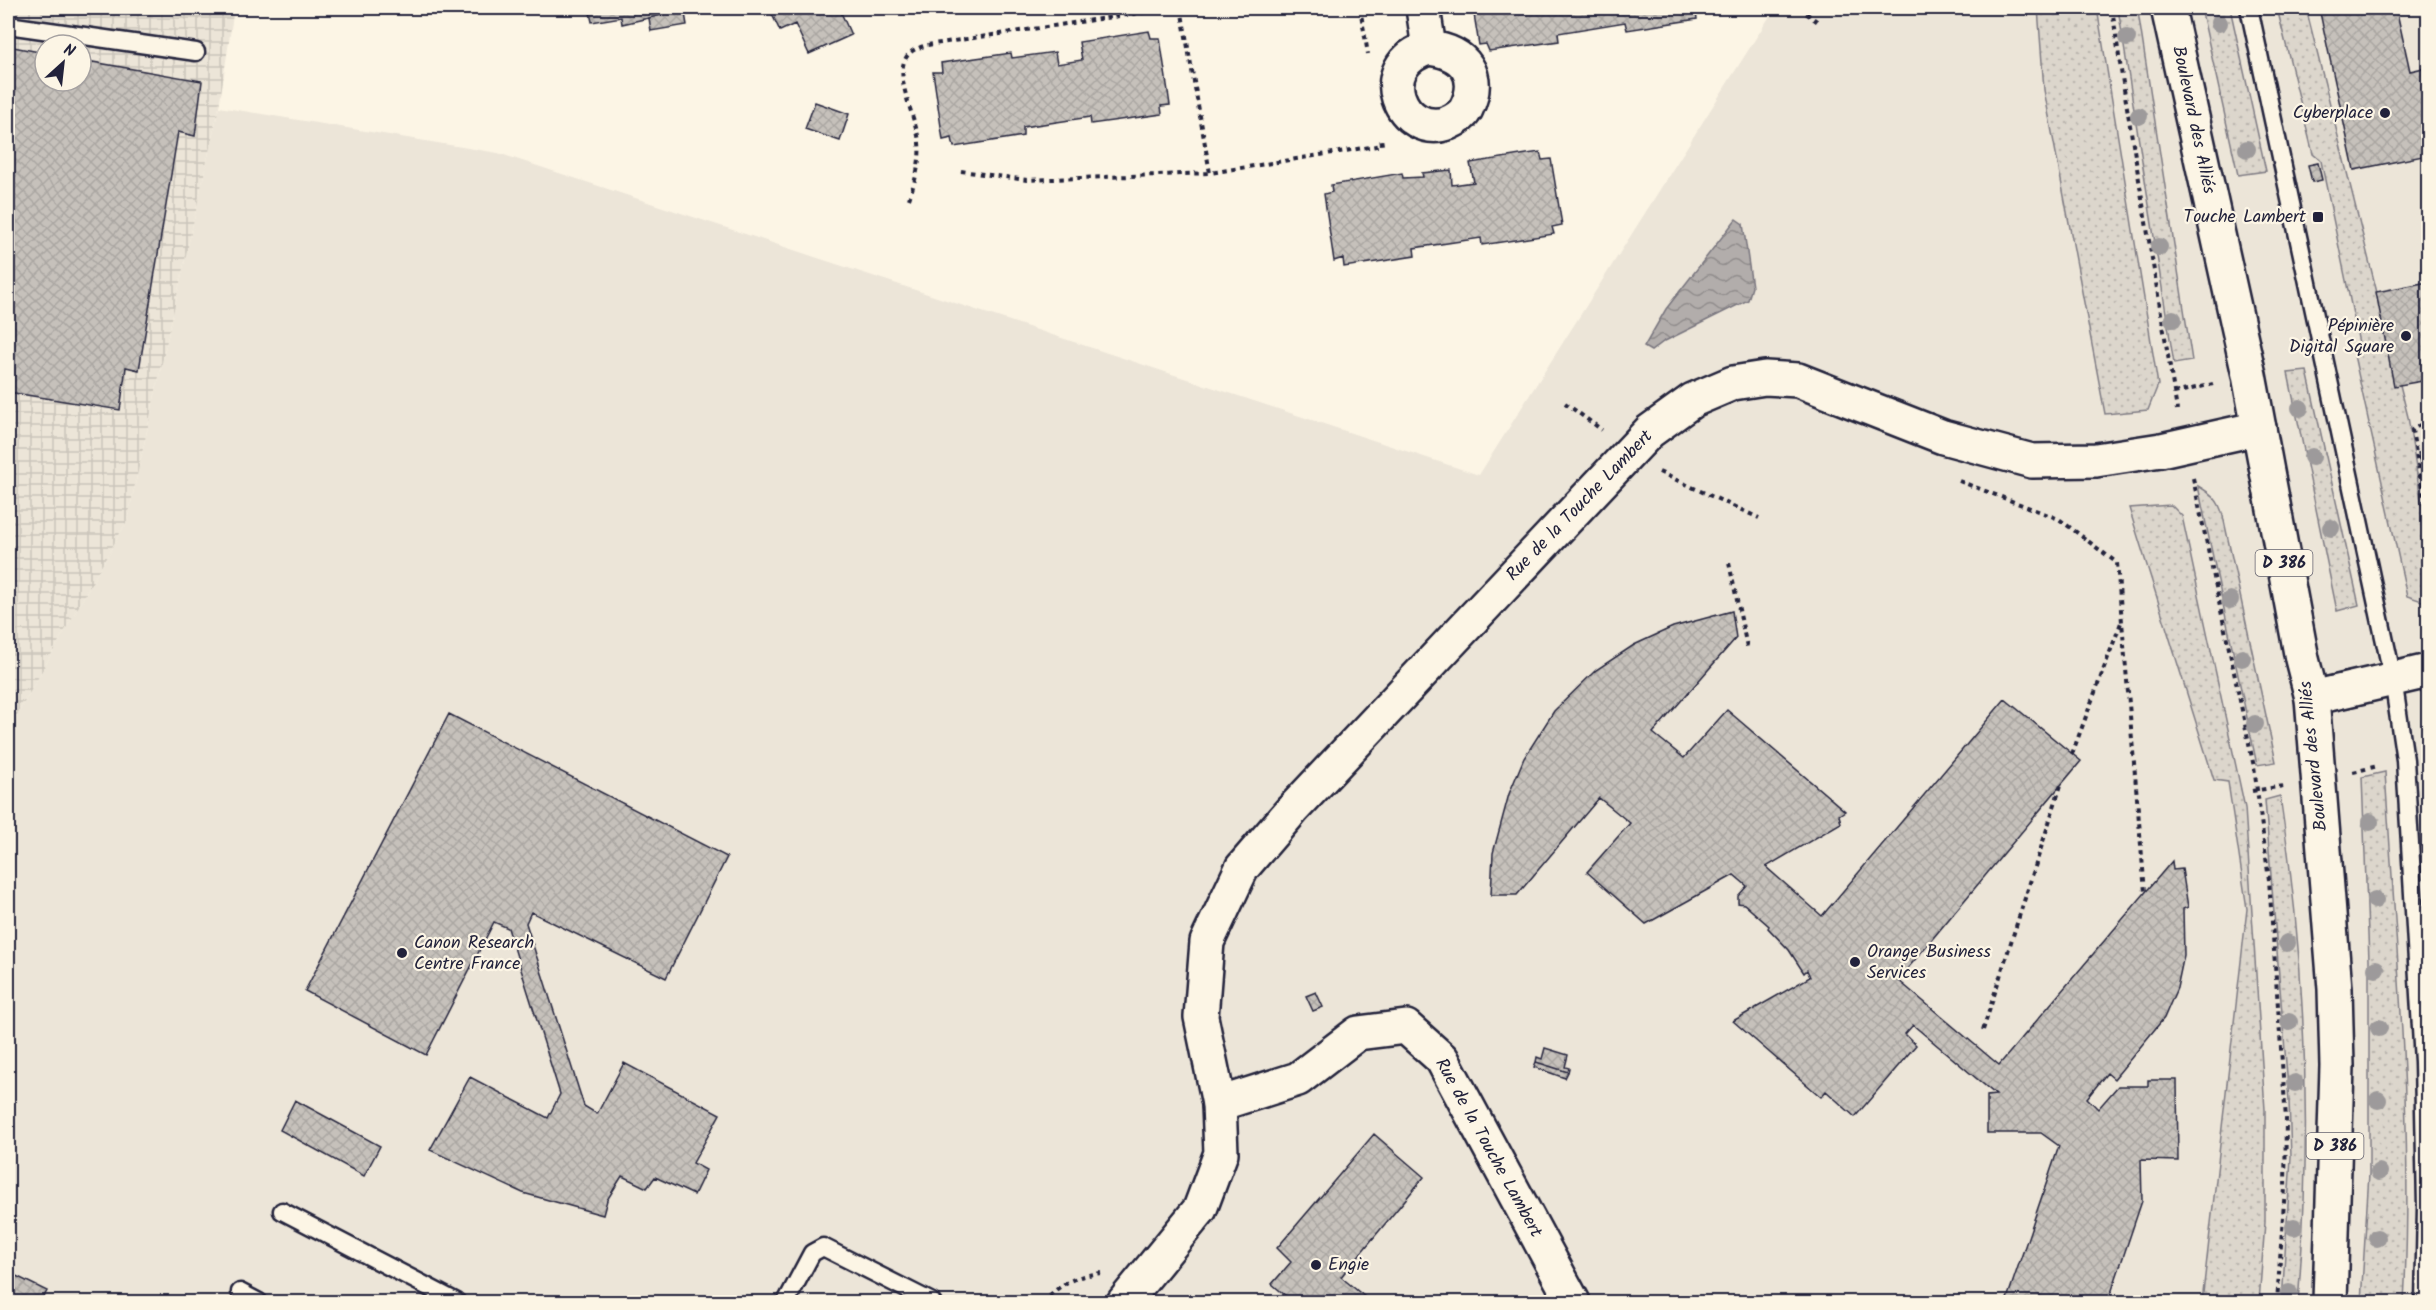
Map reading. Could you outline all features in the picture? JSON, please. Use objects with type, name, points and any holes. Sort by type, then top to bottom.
[{"type":"street","points":[[1423,8],[1430,48]]},
{"type":"street","name":"Boulevard des Alliés","points":[[2168,8],[2259,428],[2302,659],[2312,698],[2335,989],[2337,1066],[2330,1302]]},
{"type":"street","name":"Rue de la Touche Lambert","points":[[1128,1297],[1200,1209],[1221,1153],[1219,1104],[1201,1017],[1207,942],[1242,868],[1292,810],[1650,431],[1693,400],[1733,383],[1765,378],[1798,380],[1943,437],[2032,461],[2096,460],[2185,445],[2259,428]]},
{"type":"street","points":[[2312,698],[2428,671]]},
{"type":"street","name":"Rue de la Touche Lambert","points":[[1219,1104],[1298,1079],[1358,1033],[1406,1026],[1442,1059],[1573,1302]]},
{"type":"lane","points":[[2249,8],[2393,679],[2405,760],[2423,1062],[2426,1207],[2424,1302]]},
{"type":"lane","points":[[8,25],[196,52]]},
{"type":"lane","points":[[282,1211],[457,1302]]},
{"type":"lane","points":[[786,1302],[812,1253],[823,1247],[932,1302]]},
{"type":"lane","points":[[240,1292],[260,1302]]},
{"type":"path","points":[[909,199],[917,175],[919,143],[901,74],[903,62],[910,52],[927,45],[1172,8]]},
{"type":"path","points":[[1181,8],[1210,173]]},
{"type":"path","points":[[1360,8],[1369,65]]},
{"type":"path","points":[[1798,8],[1818,22]]},
{"type":"path","points":[[2112,8],[2177,411],[2254,767],[2269,880],[2286,1119],[2285,1188],[2277,1302]]},
{"type":"path","points":[[961,171],[1028,180],[1210,173],[1382,145],[1380,134]]},
{"type":"path","points":[[1565,403],[1633,450],[1660,473],[1759,518]]},
{"type":"path","points":[[2428,420],[2412,430],[2428,523]]},
{"type":"path","points":[[1943,437],[1936,465],[1938,474],[2060,519],[2117,563],[2145,892]]},
{"type":"path","points":[[1729,563],[1747,647]]},
{"type":"path","points":[[2072,754],[2122,619]]},
{"type":"path","points":[[1983,1030],[2061,785]]},
{"type":"path","points":[[1043,1302],[1056,1288],[1082,1275],[1102,1273],[1115,1276],[1128,1297]]},
{"type":"shaded area","points":[[8,8],[187,8],[233,15],[219,107],[127,521],[8,731]]},
{"type":"shaded area","points":[[1775,8],[2428,8],[2428,1302],[8,1302],[8,731],[127,521],[219,107],[498,153],[1479,475]]},
{"type":"shaded area","points":[[2038,8],[2097,8],[2158,385],[2148,410],[2105,414],[2044,90]]},
{"type":"shaded area","points":[[2118,8],[2137,8],[2138,12],[2192,361],[2174,364]]},
{"type":"shaded area","points":[[2201,8],[2230,8],[2266,171],[2238,175]]},
{"type":"shaded area","points":[[2277,8],[2306,8],[2408,417],[2428,545],[2428,603],[2407,596],[2352,346],[2359,343],[2321,161],[2313,154]]},
{"type":"shaded area","points":[[2307,371],[2359,605],[2337,611],[2288,373]]},
{"type":"shaded area","points":[[2198,486],[2214,498],[2223,516],[2276,762],[2257,765]]},
{"type":"shaded area","points":[[2171,505],[2182,516],[2245,808],[2265,1110],[2265,1222],[2259,1302],[2202,1302],[2247,909],[2228,782],[2214,780],[2129,508]]},
{"type":"shaded area","points":[[2385,772],[2402,1037],[2407,1236],[2404,1302],[2361,1302],[2369,1174],[2369,960],[2362,777]]},
{"type":"shaded area","points":[[2280,796],[2296,922],[2304,1049],[2305,1176],[2298,1302],[2282,1302],[2291,1157],[2289,1101],[2265,800]]},
{"type":"water","points":[[1736,219],[1743,224],[1752,287],[1748,300],[1663,342],[1651,351],[1644,347],[1666,309]]},
{"type":"building","points":[[589,8],[660,8],[662,15],[622,24],[621,17],[592,22]]},
{"type":"building","points":[[660,8],[684,8],[687,25],[651,31],[649,18],[662,15]]},
{"type":"building","points":[[769,8],[839,8],[851,35],[809,54],[795,24],[780,31]]},
{"type":"building","points":[[1473,8],[1705,8],[1706,10],[1696,11],[1697,19],[1627,30],[1625,22],[1558,33],[1559,41],[1489,51],[1486,44],[1479,45]]},
{"type":"building","name":"Cyberplace","points":[[2319,8],[2396,8],[2410,71],[2428,67],[2428,155],[2354,170]]},
{"type":"building","points":[[1149,31],[1151,38],[1160,38],[1170,105],[1161,106],[1162,114],[1091,124],[1090,117],[1023,127],[1023,136],[954,147],[952,138],[943,140],[933,72],[942,72],[941,63],[1011,53],[1012,58],[1055,52],[1057,64],[1082,60],[1079,42]]},
{"type":"building","points":[[8,46],[33,51],[33,93],[93,93],[93,62],[202,81],[195,136],[178,132],[139,370],[126,367],[120,410],[8,392]]},
{"type":"building","points":[[815,102],[849,114],[840,141],[805,129]]},
{"type":"building","points":[[1540,152],[1542,160],[1551,159],[1562,225],[1552,227],[1554,234],[1482,245],[1481,238],[1414,248],[1415,256],[1344,267],[1343,258],[1334,261],[1324,194],[1332,192],[1331,185],[1402,173],[1403,178],[1423,177],[1422,173],[1451,170],[1452,185],[1474,182],[1470,163]]},
{"type":"building","points":[[2318,163],[2322,180],[2312,182],[2308,165]]},
{"type":"building","name":"Pépinière Digital Square","points":[[2428,282],[2428,380],[2394,386],[2376,292]]},
{"type":"building","points":[[2428,452],[2428,457],[2425,458],[2428,507],[2418,453]]},
{"type":"building","points":[[2428,457],[2428,479],[2425,458]]},
{"type":"building","name":"Orange Business Services","points":[[1732,611],[1736,638],[1653,733],[1684,758],[1727,710],[1845,811],[1839,815],[1841,823],[1766,867],[1822,916],[2005,699],[2081,761],[1898,980],[1999,1065],[2172,861],[2173,870],[2182,869],[2188,907],[2183,909],[2184,955],[2177,988],[2164,1018],[2114,1079],[2107,1073],[2087,1098],[2098,1109],[2118,1086],[2148,1086],[2148,1080],[2177,1080],[2178,1161],[2141,1160],[2142,1201],[2108,1302],[2006,1302],[2059,1146],[2041,1133],[1987,1133],[1987,1096],[1996,1095],[1913,1025],[1905,1034],[1916,1045],[1855,1117],[1826,1091],[1821,1097],[1733,1021],[1810,977],[1807,970],[1804,973],[1789,950],[1768,928],[1769,926],[1744,904],[1738,903],[1738,896],[1747,886],[1734,875],[1646,924],[1587,872],[1630,823],[1599,798],[1517,895],[1491,895],[1493,853],[1509,794],[1524,758],[1554,711],[1596,670],[1634,645],[1673,627]]},
{"type":"building","name":"Canon Research Centre France","points":[[449,714],[727,857],[666,978],[531,912],[526,923],[584,1106],[597,1114],[624,1063],[720,1114],[693,1163],[706,1170],[694,1195],[655,1177],[647,1188],[622,1176],[607,1200],[603,1215],[523,1193],[430,1150],[470,1077],[548,1118],[560,1094],[508,928],[494,922],[426,1055],[305,991]]},
{"type":"building","points":[[1316,992],[1323,1007],[1313,1011],[1306,996]]},
{"type":"building","points":[[1545,1048],[1568,1055],[1565,1067],[1569,1068],[1568,1072],[1536,1062],[1537,1057],[1542,1059]]},
{"type":"building","points":[[1536,1062],[1568,1072],[1565,1078],[1534,1067]]},
{"type":"building","points":[[295,1100],[380,1146],[364,1176],[280,1130]]},
{"type":"building","points":[[1374,1134],[1424,1177],[1355,1260],[1355,1268],[1348,1268],[1341,1277],[1371,1302],[1293,1302],[1272,1284],[1291,1262],[1277,1248]]},
{"type":"building","points":[[8,1272],[47,1291],[41,1302],[8,1302]]},
{"type":"place","name":"Cyberplace","points":[[2385,113]]},
{"type":"place","name":"Touche Lambert","points":[[2318,217]]},
{"type":"place","name":"Pépinière Digital Square","points":[[2406,336]]},
{"type":"place","name":"Canon Research Centre France","points":[[402,953]]},
{"type":"place","name":"Orange Business Services","points":[[1855,962]]},
{"type":"place","name":"Engie","points":[[1316,1265]]}]
